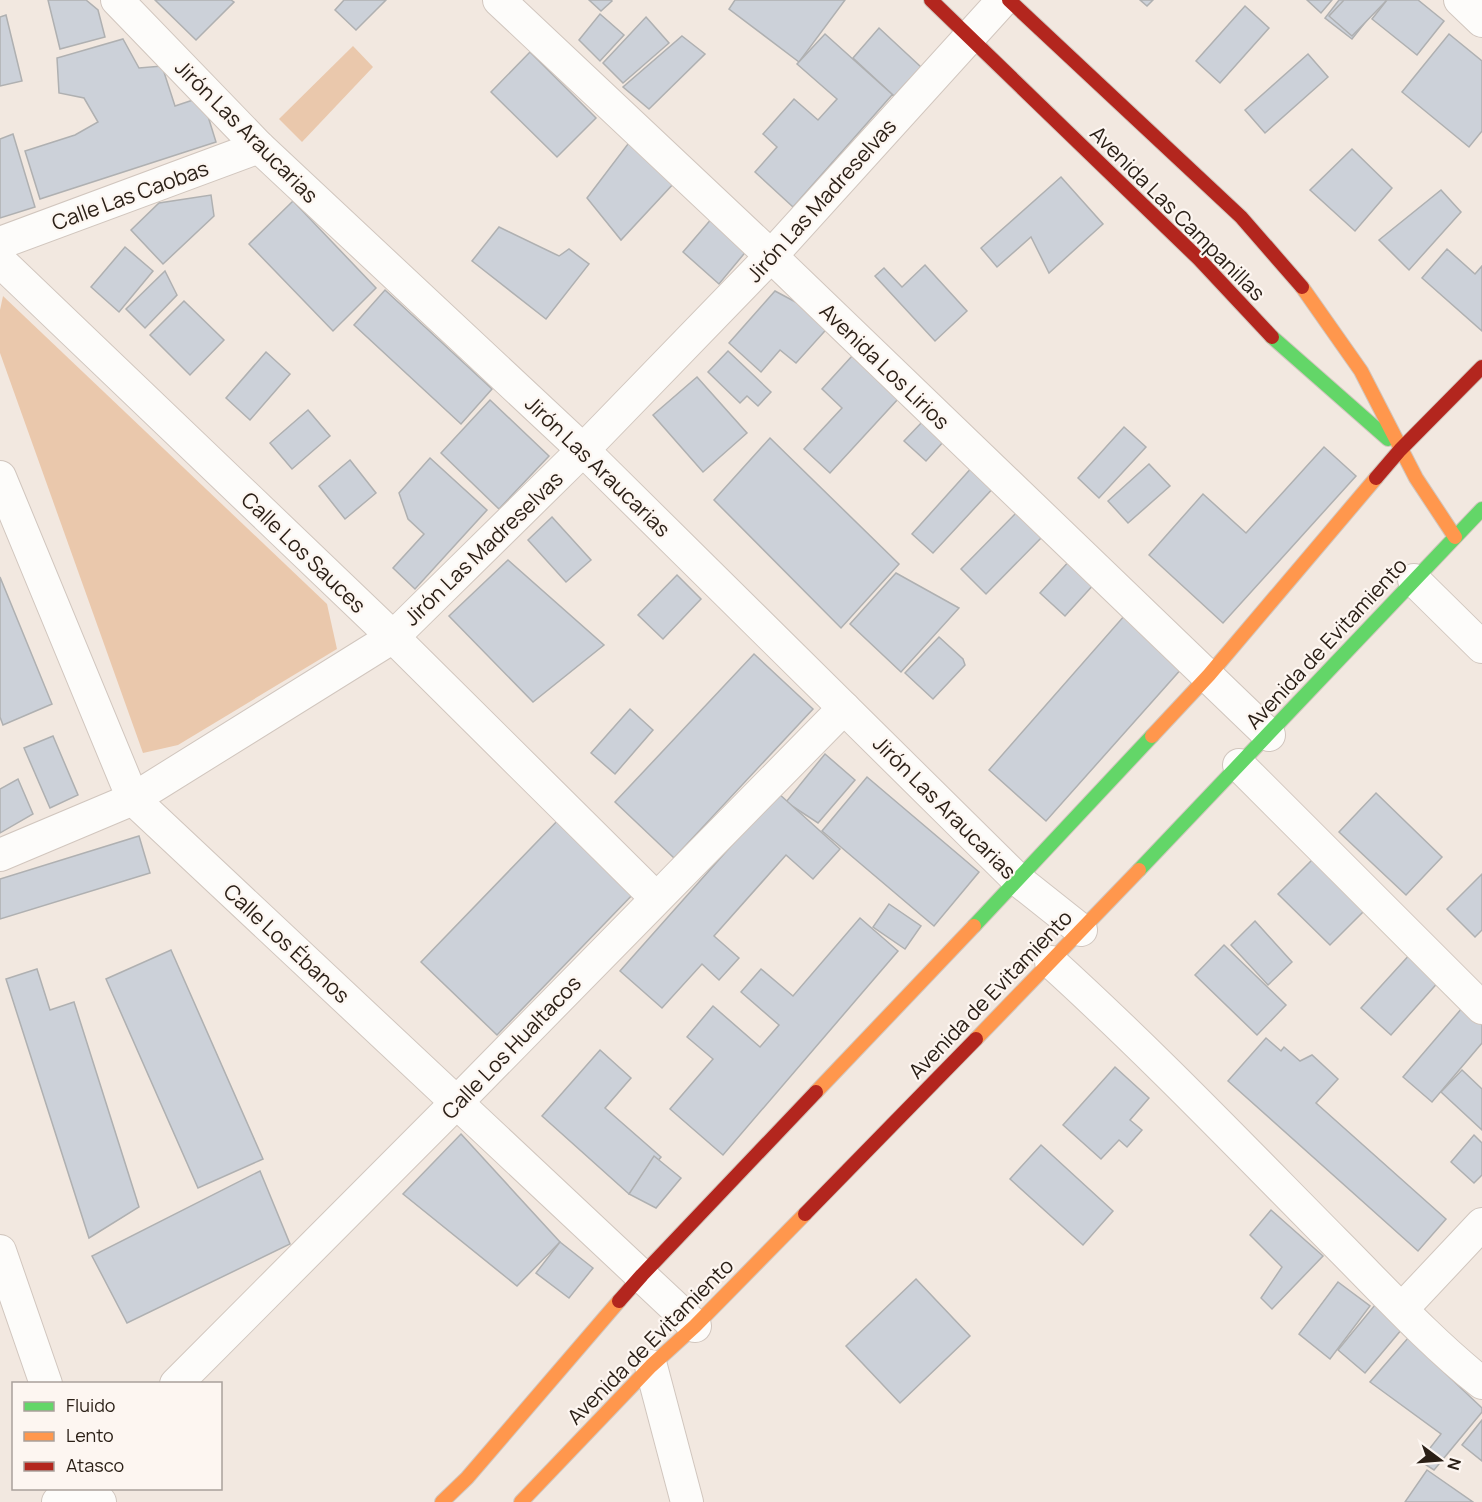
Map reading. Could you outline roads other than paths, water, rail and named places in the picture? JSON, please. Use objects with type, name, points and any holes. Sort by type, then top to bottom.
[{"type":"street","name":"Jirón Las Araucarias","points":[[117,0],[259,147],[583,450],[1018,880],[1081,930]]},
{"type":"street","name":"Avenida Los Lirios","points":[[499,0],[771,256],[1269,735]]},
{"type":"street","name":"Avenida Las Campanillas","points":[[931,0],[1199,259],[1262,329],[1400,450]]},
{"type":"street","name":"Jirón Las Madreselvas","points":[[0,855],[133,799],[393,637],[583,450],[771,256],[1004,0]]},
{"type":"street","name":"Avenida Las Campanillas","points":[[1009,0],[1241,217],[1308,292],[1361,371],[1400,450],[1455,537]]},
{"type":"street","points":[[1460,0],[1482,21]]},
{"type":"street","name":"Calle Las Caobas","points":[[0,243],[259,147]]},
{"type":"street","name":"Calle Los Sauces","points":[[0,261],[393,637],[656,898]]},
{"type":"street","points":[[442,1502],[467,1478],[642,1275],[1018,880],[1209,675],[1400,450],[1482,367]]},
{"type":"street","name":"Calle Los Ébanos","points":[[0,477],[133,799],[695,1326]]},
{"type":"street","name":"Avenida de Evitamiento","points":[[521,1502],[651,1366],[695,1326],[1051,962],[1269,735],[1482,508]]},
{"type":"street","points":[[1414,580],[1482,647]]},
{"type":"street","name":"Calle Los Hualtacos","points":[[177,1382],[458,1102],[844,708]]},
{"type":"street","points":[[1239,765],[1482,1008]]},
{"type":"street","points":[[1051,962],[1117,1022],[1402,1309],[1482,1383]]},
{"type":"street","points":[[1402,1309],[1482,1224]]},
{"type":"street","points":[[0,1251],[46,1382]]},
{"type":"street","points":[[651,1366],[687,1502]]},
{"type":"street","points":[[58,1502],[69,1490]]},
{"type":"street","points":[[90,1490],[100,1502]]}]
